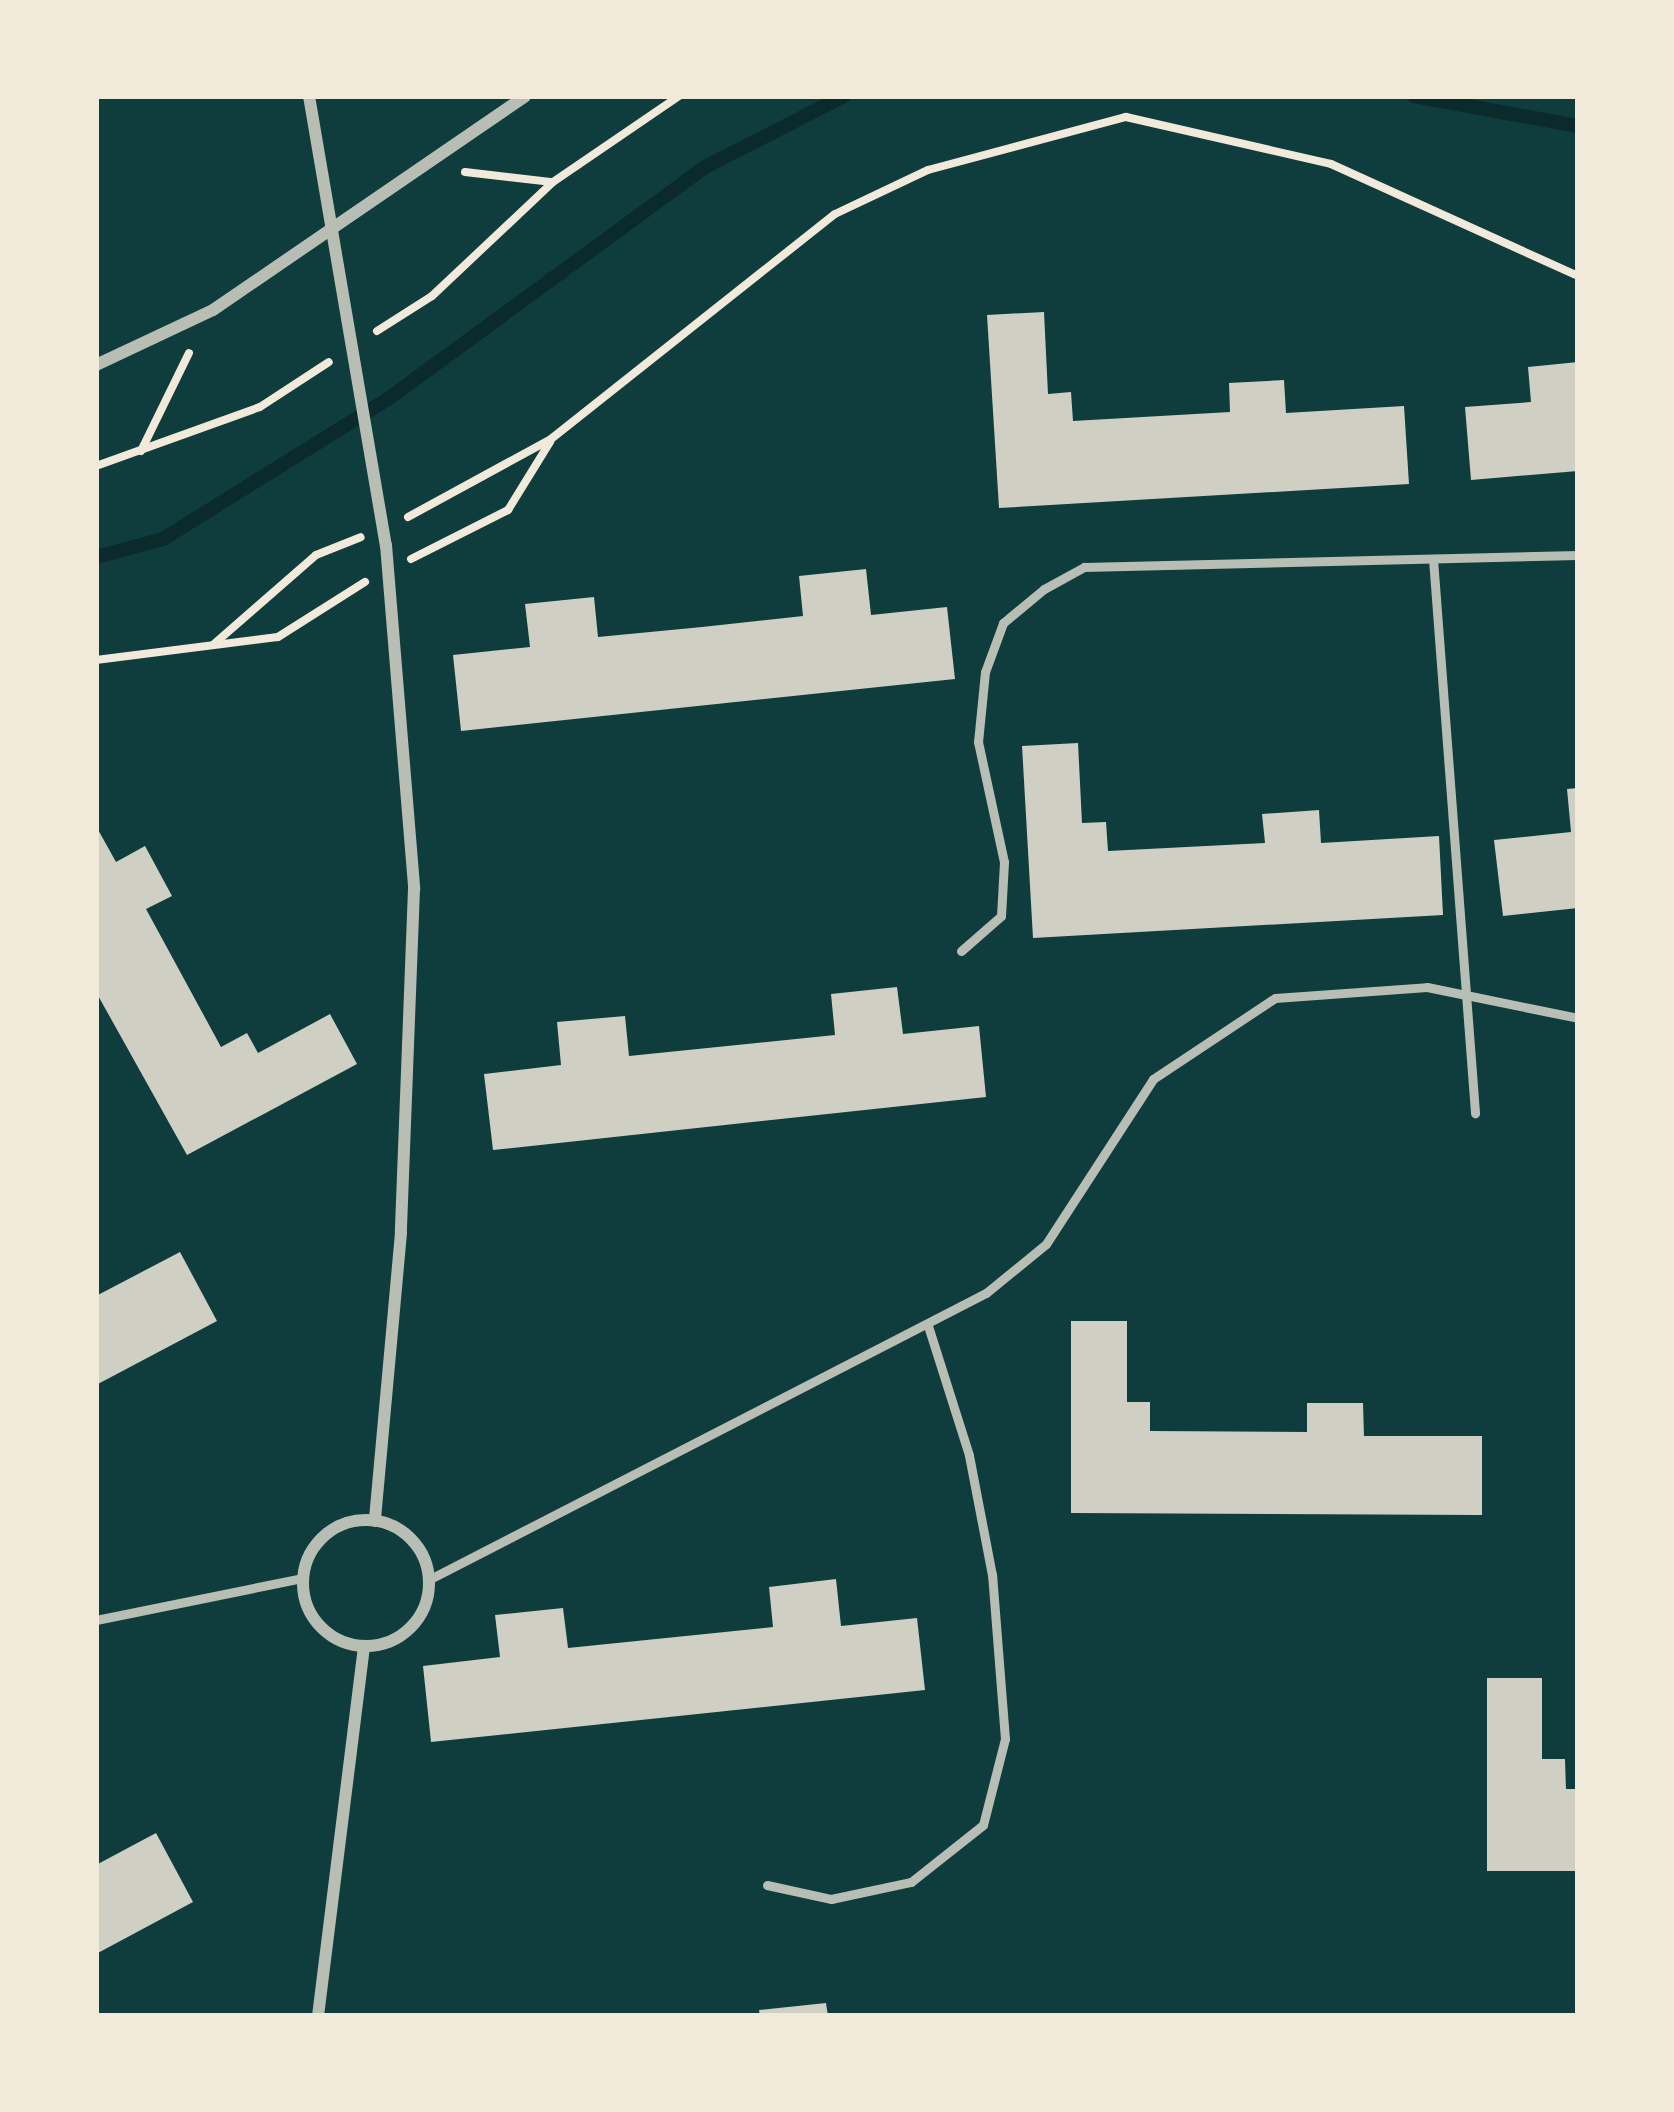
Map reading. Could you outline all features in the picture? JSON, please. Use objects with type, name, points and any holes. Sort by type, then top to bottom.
[{"type":"street","points":[[309,96],[340,315],[386,545],[414,889],[401,1233],[375,1521]]},
{"type":"street","points":[[96,365],[213,310],[525,96]]},
{"type":"street","points":[[354,1521],[375,1521],[413,1540],[430,1579],[419,1619],[386,1644],[364,1646],[326,1633],[312,1617],[302,1578],[318,1540],[354,1521]]},
{"type":"street","points":[[318,2016],[364,1646]]},
{"type":"lane","points":[[961,952],[1000,916],[1004,862],[978,742],[986,672],[1003,623],[1044,589],[1084,567],[1578,555]]},
{"type":"lane","points":[[1433,559],[1475,1113]]},
{"type":"lane","points":[[430,1579],[986,1293],[1046,1244],[1153,1078],[1275,998],[1427,987],[1578,1018]]},
{"type":"lane","points":[[767,1885],[831,1899],[911,1882],[982,1825],[1005,1739],[992,1575],[969,1455],[928,1326]]},
{"type":"lane","points":[[96,1620],[302,1578]]},
{"type":"path","points":[[356,345],[432,296],[553,182],[680,96]]},
{"type":"path","points":[[96,660],[278,637],[387,569],[508,510],[551,440],[835,214],[928,170],[1126,117],[1331,164],[1578,277]]},
{"type":"path","points":[[425,166],[553,182]]},
{"type":"path","points":[[140,453],[213,310]]},
{"type":"path","points":[[96,466],[260,406],[336,357]]},
{"type":"building","points":[[1044,312],[1048,394],[1071,392],[1073,421],[1230,412],[1229,383],[1284,380],[1286,413],[1404,406],[1409,484],[999,508],[987,315]]},
{"type":"building","points":[[1578,362],[1578,471],[1471,480],[1465,407],[1531,402],[1528,367]]},
{"type":"building","points":[[866,569],[871,615],[947,607],[955,679],[461,731],[453,655],[530,647],[525,604],[594,597],[598,637],[702,627],[803,616],[799,576]]},
{"type":"building","points":[[1078,743],[1082,823],[1106,822],[1108,851],[1265,843],[1262,814],[1319,810],[1321,843],[1439,836],[1443,915],[1033,938],[1022,746]]},
{"type":"building","points":[[1578,788],[1578,908],[1503,916],[1494,840],[1571,832],[1567,789]]},
{"type":"building","points":[[96,826],[116,862],[145,846],[172,896],[146,909],[221,1047],[247,1033],[258,1053],[330,1014],[357,1064],[187,1155],[96,992]]},
{"type":"building","points":[[897,987],[903,1034],[979,1026],[986,1097],[493,1150],[484,1074],[561,1065],[557,1022],[625,1016],[629,1056],[835,1035],[831,994]]},
{"type":"building","points":[[180,1252],[217,1321],[96,1385],[96,1296]]},
{"type":"building","points":[[1071,1321],[1127,1321],[1127,1402],[1150,1402],[1150,1431],[1307,1432],[1307,1403],[1363,1403],[1364,1436],[1482,1436],[1482,1515],[1071,1513]]},
{"type":"building","points":[[836,1579],[841,1626],[917,1618],[925,1690],[431,1742],[423,1666],[500,1657],[495,1615],[563,1608],[568,1648],[773,1627],[769,1587]]},
{"type":"building","points":[[1487,1678],[1542,1678],[1542,1759],[1565,1759],[1566,1789],[1578,1789],[1578,1871],[1487,1871]]},
{"type":"building","points":[[156,1833],[193,1902],[96,1954],[96,1865]]},
{"type":"building","points":[[826,2003],[828,2016],[760,2016],[759,2010]]},
{"type":"waterway","points":[[96,557],[163,539],[388,399],[705,167],[844,96]]},
{"type":"waterway","points":[[1414,96],[1578,126]]}]
